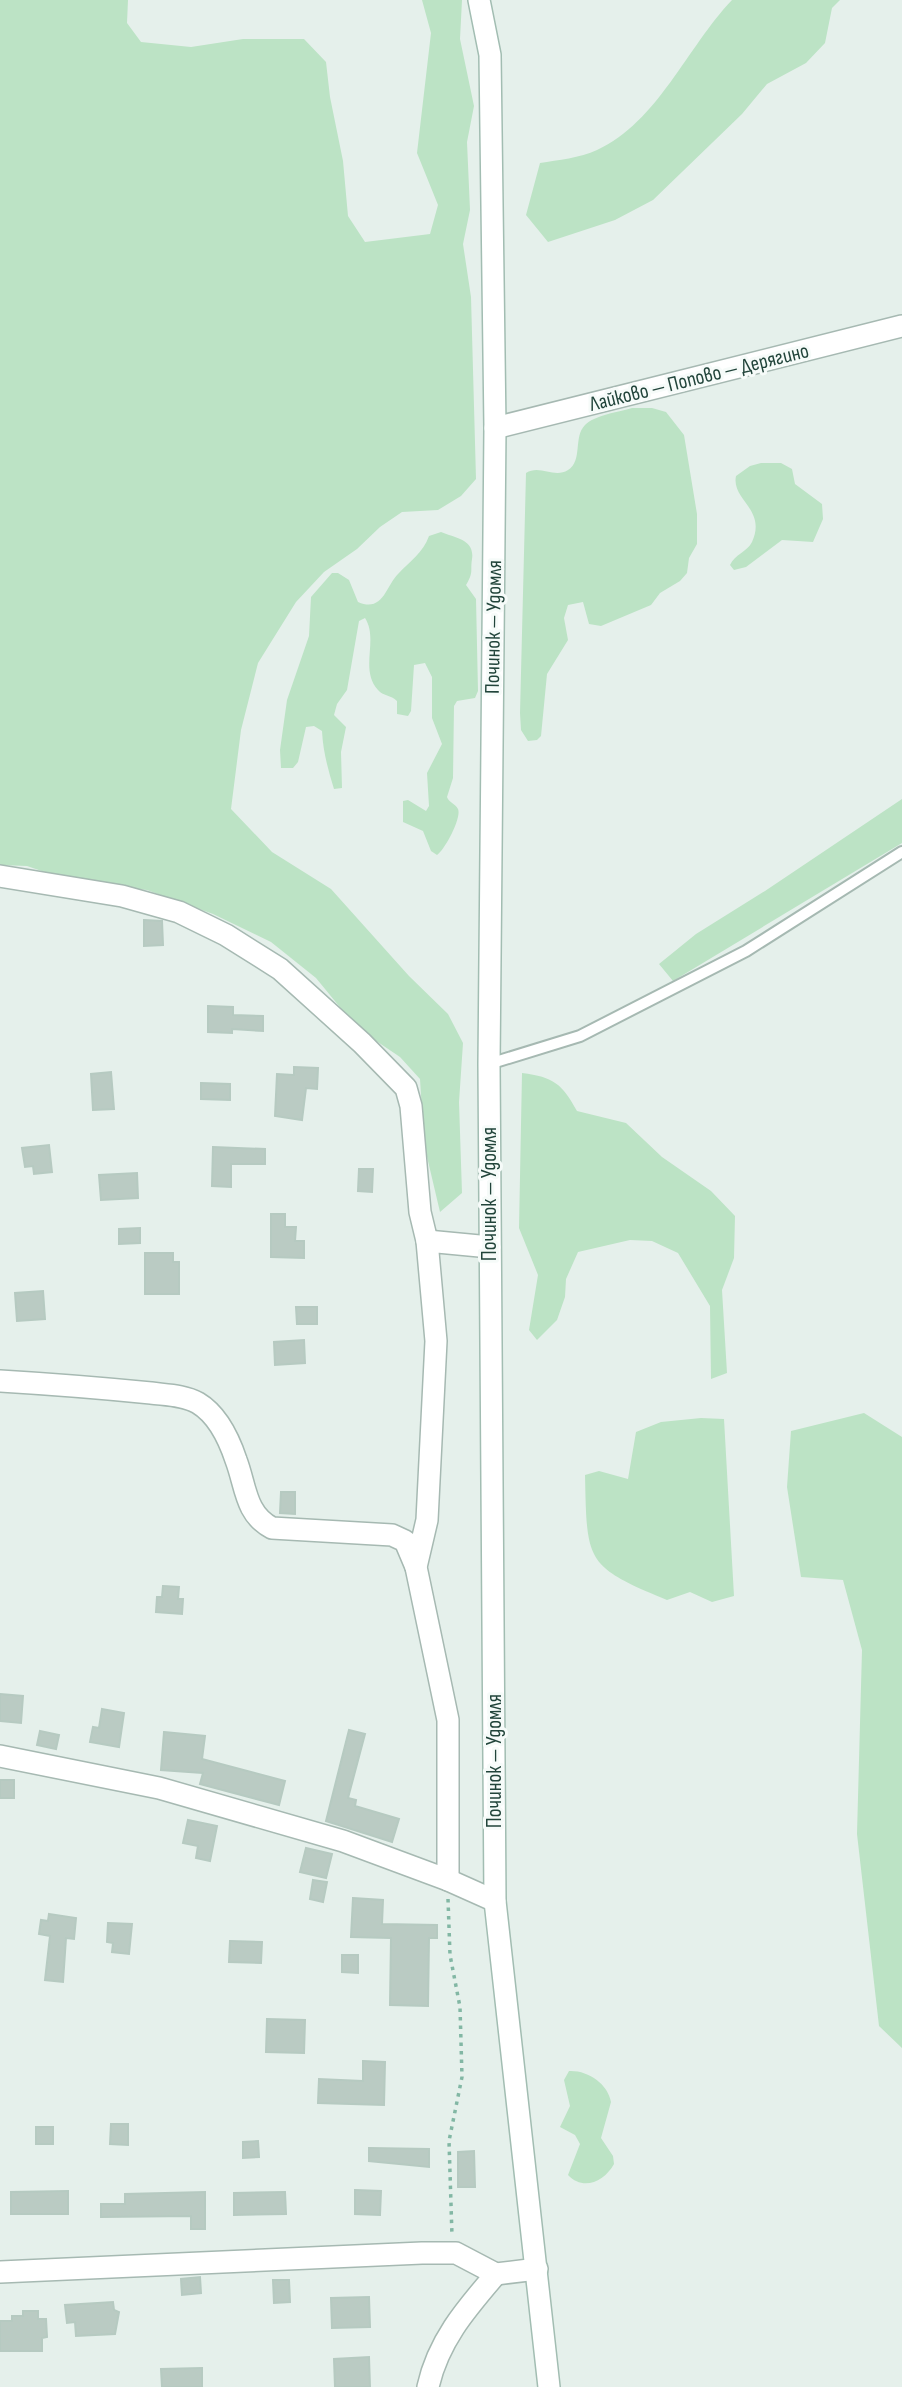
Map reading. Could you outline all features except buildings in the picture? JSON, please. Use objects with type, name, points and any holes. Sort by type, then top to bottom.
[{"type":"street","name":"Починок — Удомля","points":[[479,0],[491,55],[495,428],[489,1063],[495,1901],[549,2387]]},
{"type":"street","name":"Лайково — Попово — Дерягино","points":[[495,428],[902,326]]},
{"type":"street","points":[[0,876],[122,896],[179,912],[226,935],[280,969],[362,1043],[406,1088],[411,1106],[420,1212],[427,1241],[436,1341],[427,1520],[416,1567]]},
{"type":"street","points":[[427,1241],[490,1247]]},
{"type":"street","points":[[0,1381],[95,1387],[189,1398],[210,1413],[222,1427],[237,1462],[252,1513],[261,1522],[272,1528],[392,1535],[405,1541],[416,1567],[448,1720],[448,1880]]},
{"type":"street","points":[[0,1756],[159,1788],[343,1841],[448,1880],[495,1901]]},
{"type":"street","points":[[0,2272],[354,2255],[456,2253],[496,2274],[537,2269]]},
{"type":"street","points":[[428,2387],[432,2367],[455,2322],[496,2274]]},
{"type":"lane","points":[[489,1063],[592,1030],[746,951],[902,852]]},
{"type":"path","points":[[448,1880],[450,1955],[460,2007],[461,2077],[449,2141],[448,2178],[451,2232],[456,2253]]},
{"type":"green space","points":[[0,0],[128,0],[127,23],[141,42],[191,47],[243,39],[304,39],[326,62],[343,161],[348,216],[365,242],[430,234],[438,205],[417,153],[431,33],[422,0],[462,0],[460,39],[474,106],[467,142],[470,210],[463,244],[471,297],[476,479],[461,496],[438,510],[402,512],[380,527],[357,549],[324,572],[296,602],[258,663],[241,730],[231,809],[272,852],[331,889],[409,976],[448,1014],[463,1043],[459,1102],[462,1193],[440,1212],[424,1144],[420,1079],[400,1057],[357,1028],[316,978],[271,942],[213,914],[147,890],[74,882],[27,866],[0,865]]},
{"type":"green space","points":[[732,0],[840,0],[832,8],[825,43],[806,63],[767,84],[742,114],[653,200],[615,220],[548,242],[526,215],[540,163],[576,157],[597,150],[638,121],[655,103]]},
{"type":"green space","points":[[632,408],[652,408],[666,412],[684,435],[697,514],[697,544],[689,558],[687,573],[680,581],[660,593],[651,605],[601,626],[589,624],[583,602],[568,605],[564,618],[568,640],[547,674],[541,736],[537,740],[528,741],[521,730],[520,713],[526,473],[536,470],[558,473],[568,470],[575,461],[579,436],[585,425],[601,416]]},
{"type":"green space","points":[[781,463],[792,469],[795,484],[822,504],[823,519],[813,542],[782,540],[746,567],[734,570],[730,565],[750,545],[755,531],[752,513],[738,492],[736,476],[750,466]]},
{"type":"green space","points":[[441,532],[463,541],[471,548],[471,574],[466,585],[476,599],[478,691],[475,698],[457,701],[454,706],[453,778],[447,797],[459,813],[452,834],[437,855],[431,851],[423,831],[403,822],[403,801],[408,800],[426,811],[429,806],[427,773],[442,744],[432,718],[432,677],[425,663],[414,665],[411,711],[408,716],[397,714],[397,701],[380,692],[370,673],[370,636],[365,618],[359,621],[347,690],[337,704],[334,715],[346,727],[341,752],[342,788],[334,789],[322,731],[314,726],[306,727],[298,762],[293,768],[281,768],[280,750],[287,700],[309,636],[311,597],[332,573],[338,573],[349,580],[358,602],[373,604],[383,597],[398,574],[420,552],[429,536]]},
{"type":"green space","points":[[902,799],[902,843],[673,981],[659,964],[696,934]]},
{"type":"green space","points":[[522,1073],[556,1083],[567,1094],[577,1111],[626,1123],[662,1157],[711,1191],[735,1216],[734,1258],[722,1290],[727,1373],[711,1379],[710,1306],[678,1253],[652,1241],[630,1240],[578,1252],[566,1279],[565,1297],[557,1320],[537,1340],[529,1330],[538,1275],[519,1228]]},
{"type":"green space","points":[[864,1413],[902,1437],[902,2048],[879,2026],[857,1834],[862,1650],[843,1580],[801,1577],[787,1487],[791,1431]]},
{"type":"green space","points":[[724,1419],[734,1596],[712,1602],[690,1592],[667,1600],[620,1578],[596,1557],[590,1544],[587,1526],[585,1475],[599,1471],[628,1479],[636,1432],[661,1422]]},
{"type":"green space","points":[[569,2071],[596,2079],[606,2089],[611,2102],[601,2138],[613,2156],[614,2164],[605,2176],[593,2182],[580,2183],[568,2175],[580,2144],[575,2135],[560,2127],[570,2106],[564,2080]]}]
